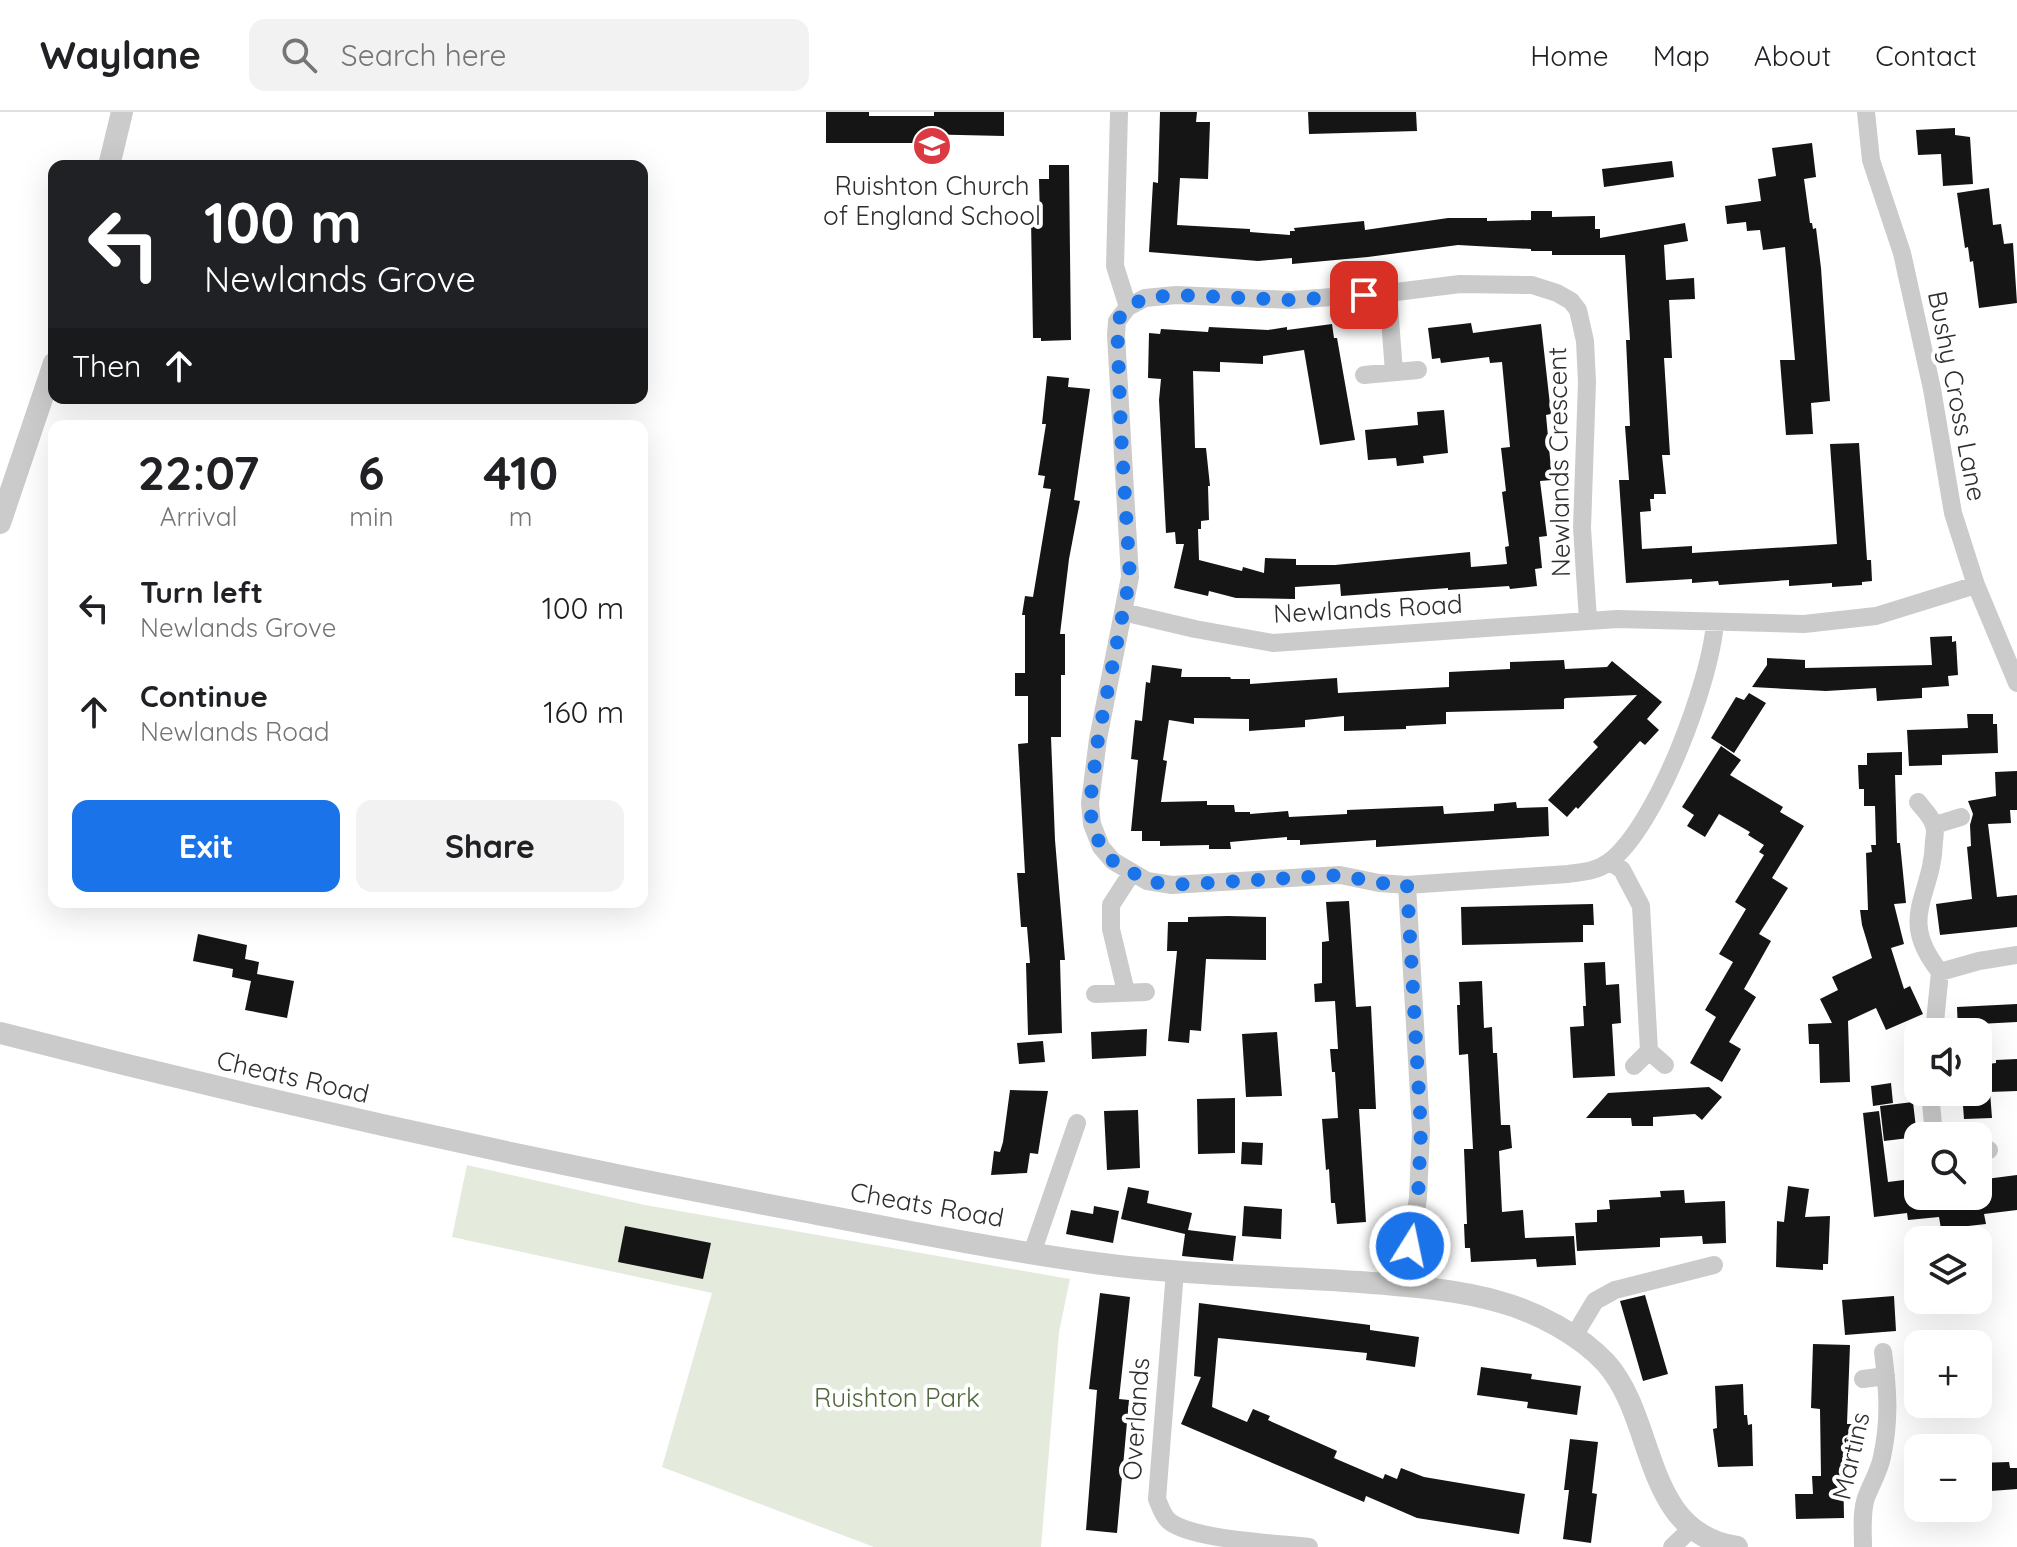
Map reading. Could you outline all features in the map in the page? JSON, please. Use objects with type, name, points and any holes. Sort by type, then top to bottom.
[{"type":"street","points":[[110,160],[122,112]]},
{"type":"street","points":[[1119,112],[1115,266],[1128,307],[1117,321],[1116,335],[1130,577],[1098,739],[1090,803],[1092,824],[1101,847],[1113,861],[1147,881],[1172,885],[1340,875],[1407,885],[1592,871],[1610,861],[1635,832],[1668,773],[1700,693],[1711,654],[1715,622]]},
{"type":"street","name":"Bushy Cross Lane","points":[[1866,112],[1871,160],[1902,253],[1932,389],[1953,513],[1976,585],[2017,683]]},
{"type":"street","name":"Newlands Crescent","points":[[1128,307],[1145,298],[1176,295],[1291,300],[1460,284],[1532,285],[1571,301],[1578,310],[1585,341],[1587,382],[1582,528],[1588,620]]},
{"type":"street","points":[[1388,293],[1394,372]]},
{"type":"street","points":[[1364,375],[1418,370]]},
{"type":"street","points":[[0,523],[48,381]]},
{"type":"street","name":"Newlands Road","points":[[1123,612],[1273,643],[1588,620],[1804,624],[1876,616],[1976,585]]},
{"type":"street","points":[[1918,802],[1935,825],[1934,864],[1920,901],[1917,920],[1926,955],[1940,972],[1935,1018]]},
{"type":"street","points":[[1935,825],[1961,817]]},
{"type":"street","points":[[1610,861],[1622,870],[1641,906],[1649,1051],[1665,1065]]},
{"type":"street","points":[[1126,992],[1111,929],[1111,905],[1131,874]]},
{"type":"street","points":[[1404,1286],[1418,1198],[1421,1130],[1407,885]]},
{"type":"street","points":[[1940,972],[2017,955]]},
{"type":"street","points":[[1095,994],[1146,992]]},
{"type":"street","name":"Cheats Road","points":[[0,1033],[226,1091],[630,1179],[1032,1253],[1175,1271],[1404,1286],[1501,1302],[1574,1336],[1606,1364],[1625,1392],[1667,1499],[1682,1521],[1722,1545],[1737,1547]]},
{"type":"street","points":[[1634,1066],[1649,1051]]},
{"type":"street","points":[[1032,1253],[1077,1123]]},
{"type":"street","points":[[1574,1336],[1595,1301],[1605,1295],[1714,1265]]},
{"type":"street","name":"Overlands","points":[[1175,1271],[1157,1499],[1167,1520],[1183,1529],[1213,1536],[1309,1547]]},
{"type":"street","name":"Martins","points":[[1863,1547],[1866,1498],[1876,1480],[1886,1438],[1889,1407],[1883,1352]]},
{"type":"street","name":"Martins","points":[[1863,1379],[1886,1376]]},
{"type":"street","points":[[1672,1547],[1692,1528]]},
{"type":"green space","name":"Ruishton Park","points":[[467,1165],[645,1205],[1070,1279],[1059,1332],[1041,1547],[874,1547],[662,1467],[712,1293],[452,1237]]},
{"type":"building","points":[[826,112],[869,112],[869,116],[934,116],[934,112],[1004,112],[1004,136],[916,134],[916,143],[826,143]]},
{"type":"building","points":[[1160,112],[1197,112],[1196,122],[1210,122],[1208,179],[1180,178],[1177,225],[1250,229],[1250,232],[1290,235],[1294,228],[1364,221],[1365,230],[1448,218],[1531,220],[1531,211],[1552,211],[1552,217],[1595,216],[1595,229],[1600,229],[1600,238],[1685,223],[1688,241],[1664,245],[1666,280],[1694,278],[1695,299],[1669,300],[1672,358],[1664,358],[1670,455],[1662,455],[1666,494],[1654,494],[1654,499],[1650,499],[1651,511],[1640,512],[1642,549],[1692,546],[1692,553],[1837,544],[1830,444],[1859,443],[1867,560],[1871,560],[1872,581],[1862,582],[1862,585],[1832,587],[1832,583],[1789,586],[1789,580],[1719,585],[1718,581],[1692,583],[1692,579],[1626,583],[1619,480],[1629,480],[1625,426],[1630,426],[1626,340],[1630,340],[1625,255],[1552,255],[1552,251],[1458,245],[1292,264],[1292,258],[1258,261],[1149,252],[1153,182],[1158,183]]},
{"type":"building","points":[[1308,112],[1416,112],[1417,131],[1309,134]]},
{"type":"building","points":[[1955,128],[1955,135],[1970,137],[1973,184],[1943,186],[1941,154],[1918,155],[1916,130]]},
{"type":"building","points":[[1812,143],[1816,177],[1804,179],[1810,223],[1813,229],[1816,228],[1821,268],[1830,401],[1811,403],[1813,434],[1786,435],[1780,360],[1795,360],[1785,247],[1763,250],[1760,230],[1747,231],[1746,222],[1727,224],[1725,206],[1761,201],[1758,179],[1776,176],[1772,148]]},
{"type":"building","points":[[1672,161],[1674,177],[1604,187],[1602,169]]},
{"type":"building","points":[[1049,165],[1069,165],[1071,340],[1041,341],[1041,338],[1033,338],[1031,219],[1040,219],[1039,179],[1049,179]]},
{"type":"building","points":[[1989,188],[1993,225],[2001,224],[2004,244],[2013,243],[2017,303],[1979,308],[1973,261],[1970,262],[1968,247],[1965,248],[1957,193]]},
{"type":"building","points":[[1471,323],[1473,333],[1541,324],[1551,414],[1546,415],[1552,480],[1540,481],[1547,536],[1539,537],[1542,568],[1535,569],[1537,586],[1448,588],[1341,596],[1340,584],[1295,587],[1295,599],[1236,598],[1209,591],[1208,596],[1174,588],[1184,544],[1176,544],[1175,532],[1166,533],[1159,400],[1161,379],[1148,378],[1149,333],[1160,334],[1161,329],[1208,332],[1209,327],[1268,330],[1287,327],[1287,330],[1332,324],[1334,338],[1337,338],[1355,440],[1320,445],[1304,350],[1263,356],[1263,364],[1220,362],[1220,372],[1193,371],[1195,448],[1206,448],[1210,486],[1209,520],[1201,521],[1201,529],[1198,529],[1199,560],[1264,573],[1265,558],[1296,559],[1296,565],[1335,565],[1470,552],[1471,567],[1507,564],[1505,547],[1509,546],[1502,492],[1506,491],[1501,448],[1510,447],[1502,362],[1490,363],[1489,357],[1441,363],[1440,358],[1432,359],[1428,328]]},
{"type":"building","points":[[1047,376],[1069,378],[1068,387],[1090,389],[1074,500],[1080,501],[1060,634],[1065,634],[1065,675],[1061,675],[1061,737],[1051,737],[1055,840],[1065,960],[1060,960],[1062,1033],[1028,1035],[1026,963],[1030,963],[1027,927],[1021,927],[1017,873],[1025,873],[1018,744],[1028,743],[1028,696],[1015,696],[1015,673],[1025,673],[1025,615],[1022,615],[1025,596],[1033,597],[1051,489],[1043,488],[1045,476],[1038,475],[1046,424],[1042,424]]},
{"type":"building","points":[[1444,410],[1448,453],[1423,456],[1424,463],[1397,466],[1396,458],[1368,460],[1365,430],[1418,425],[1417,412]]},
{"type":"building","points":[[1952,636],[1952,642],[1956,641],[1958,675],[1948,676],[1949,686],[1922,688],[1922,698],[1877,701],[1876,688],[1826,691],[1752,687],[1767,665],[1767,658],[1805,660],[1805,668],[1932,665],[1930,637]]},
{"type":"building","points":[[1564,660],[1565,669],[1607,667],[1612,661],[1662,702],[1647,719],[1659,730],[1645,745],[1640,741],[1567,817],[1548,800],[1598,747],[1593,742],[1637,695],[1566,698],[1564,709],[1446,712],[1446,724],[1406,726],[1406,729],[1344,731],[1344,716],[1305,720],[1305,727],[1249,731],[1249,719],[1194,718],[1194,724],[1169,720],[1163,760],[1167,761],[1161,802],[1207,801],[1207,805],[1234,805],[1235,812],[1250,814],[1288,811],[1289,817],[1347,814],[1347,810],[1443,806],[1444,814],[1494,811],[1494,804],[1516,802],[1517,808],[1548,807],[1549,836],[1376,847],[1376,840],[1300,845],[1300,840],[1287,840],[1287,837],[1230,842],[1231,849],[1209,849],[1209,845],[1160,846],[1160,841],[1142,841],[1142,831],[1131,831],[1138,760],[1131,759],[1135,720],[1142,721],[1146,682],[1150,683],[1152,665],[1182,669],[1181,677],[1250,679],[1250,684],[1337,678],[1338,693],[1449,687],[1449,672],[1510,669],[1510,662]]},
{"type":"building","points":[[1749,693],[1766,703],[1734,753],[1711,738],[1736,697],[1744,700]]},
{"type":"building","points":[[1967,714],[1993,714],[1993,724],[1997,724],[1998,753],[1942,755],[1942,765],[1909,766],[1907,730],[1968,728]]},
{"type":"building","points":[[1721,746],[1741,760],[1730,775],[1783,807],[1780,812],[1804,826],[1772,878],[1788,888],[1759,934],[1771,941],[1744,989],[1756,997],[1729,1042],[1741,1049],[1722,1082],[1690,1063],[1716,1017],[1705,1010],[1733,962],[1719,954],[1746,909],[1735,902],[1764,855],[1759,852],[1764,845],[1748,835],[1750,832],[1719,814],[1705,837],[1687,826],[1694,815],[1682,807]]},
{"type":"building","points":[[1902,752],[1902,775],[1895,775],[1897,843],[1900,843],[1906,903],[1894,904],[1904,944],[1891,948],[1904,989],[1910,986],[1923,1014],[1904,1018],[1904,1022],[1886,1030],[1876,1008],[1848,1021],[1850,1082],[1820,1083],[1819,1044],[1809,1044],[1808,1024],[1832,1023],[1820,999],[1838,990],[1832,977],[1872,958],[1860,910],[1868,910],[1866,853],[1872,852],[1871,845],[1876,845],[1875,806],[1864,806],[1864,789],[1859,789],[1858,765],[1867,765],[1867,753]]},
{"type":"building","points":[[2017,771],[2017,810],[2010,810],[2011,823],[1988,824],[1997,897],[2017,895],[2017,927],[1940,935],[1936,904],[1972,899],[1967,847],[1971,846],[1973,814],[1968,801],[1996,796],[1995,772]]},
{"type":"building","points":[[1349,901],[1356,1007],[1371,1006],[1376,1109],[1359,1109],[1366,1222],[1337,1224],[1335,1203],[1331,1203],[1329,1169],[1326,1170],[1322,1119],[1338,1118],[1330,1049],[1338,1049],[1335,1001],[1315,1002],[1314,984],[1322,983],[1322,942],[1329,941],[1326,902]]},
{"type":"building","points":[[1593,904],[1594,925],[1583,925],[1583,942],[1462,945],[1461,907]]},
{"type":"building","points":[[1188,917],[1266,917],[1266,960],[1206,959],[1201,1031],[1190,1030],[1189,1043],[1168,1041],[1177,951],[1167,951],[1168,922],[1188,922]]},
{"type":"building","points":[[198,934],[247,945],[245,959],[259,962],[257,974],[294,981],[287,1018],[245,1010],[251,981],[232,977],[233,969],[193,961]]},
{"type":"building","points":[[1605,962],[1606,985],[1619,984],[1621,1023],[1612,1024],[1615,1076],[1573,1078],[1570,1027],[1584,1026],[1584,963]]},
{"type":"building","points":[[1482,981],[1484,1028],[1492,1027],[1493,1053],[1497,1053],[1501,1125],[1510,1125],[1512,1148],[1499,1151],[1502,1212],[1523,1210],[1525,1238],[1574,1236],[1576,1265],[1537,1267],[1536,1259],[1471,1262],[1470,1248],[1465,1248],[1464,1149],[1473,1149],[1468,1054],[1459,1055],[1457,1005],[1460,1005],[1459,982]]},
{"type":"building","points":[[2017,1004],[2017,1022],[1992,1023],[1992,1018],[1957,1018],[1957,1007]]},
{"type":"building","points":[[1147,1029],[1146,1056],[1092,1059],[1091,1032]]},
{"type":"building","points":[[1277,1032],[1282,1096],[1246,1097],[1242,1034]]},
{"type":"building","points":[[1043,1041],[1045,1062],[1019,1064],[1017,1043]]},
{"type":"building","points":[[2017,1059],[2017,1091],[1992,1092],[1992,1064],[1996,1060]]},
{"type":"building","points":[[1891,1083],[1893,1103],[1873,1106],[1871,1086]]},
{"type":"building","points":[[1709,1087],[1722,1097],[1702,1120],[1695,1114],[1653,1117],[1653,1126],[1632,1126],[1631,1118],[1586,1118],[1608,1093]]},
{"type":"building","points":[[1010,1090],[1048,1091],[1038,1154],[1030,1153],[1027,1173],[991,1175],[994,1151],[1000,1152],[1003,1142]]},
{"type":"building","points":[[1235,1098],[1235,1153],[1198,1154],[1197,1099]]},
{"type":"building","points":[[1904,1103],[1904,1106],[1913,1106],[1915,1122],[1904,1122],[1904,1139],[1884,1141],[1880,1106]]},
{"type":"building","points":[[1963,1106],[1991,1106],[1992,1118],[1964,1119]]},
{"type":"building","points":[[1138,1110],[1140,1168],[1107,1170],[1104,1111]]},
{"type":"building","points":[[1879,1111],[1888,1182],[1904,1180],[1904,1210],[1992,1210],[1992,1178],[2017,1175],[2017,1210],[1984,1214],[1986,1224],[1968,1226],[1940,1226],[1939,1217],[1908,1220],[1907,1213],[1874,1217],[1863,1113]]},
{"type":"building","points":[[1242,1142],[1263,1143],[1262,1165],[1241,1164]]},
{"type":"building","points":[[1788,1186],[1809,1189],[1805,1217],[1830,1216],[1828,1264],[1823,1264],[1823,1270],[1776,1267],[1777,1221],[1784,1222]]},
{"type":"building","points":[[1128,1187],[1149,1191],[1147,1203],[1192,1213],[1188,1230],[1236,1236],[1233,1261],[1182,1256],[1185,1234],[1121,1219]]},
{"type":"building","points":[[1684,1190],[1685,1203],[1725,1201],[1726,1243],[1703,1244],[1702,1236],[1660,1238],[1660,1247],[1577,1251],[1575,1223],[1597,1222],[1597,1210],[1610,1209],[1609,1200],[1661,1197],[1660,1191]]},
{"type":"building","points":[[1094,1206],[1119,1211],[1113,1243],[1066,1234],[1071,1210],[1093,1214]]},
{"type":"building","points":[[1244,1206],[1282,1209],[1281,1239],[1242,1236]]},
{"type":"building","points":[[625,1226],[711,1243],[703,1279],[618,1262]]},
{"type":"building","points":[[1100,1293],[1130,1297],[1119,1399],[1129,1400],[1117,1533],[1086,1530],[1097,1390],[1089,1389]]},
{"type":"building","points":[[1645,1295],[1668,1374],[1643,1381],[1620,1301]]},
{"type":"building","points":[[1894,1296],[1896,1331],[1845,1335],[1842,1300]]},
{"type":"building","points":[[1199,1303],[1370,1325],[1370,1330],[1419,1337],[1415,1367],[1366,1360],[1367,1353],[1218,1338],[1212,1407],[1247,1422],[1253,1409],[1270,1416],[1268,1420],[1337,1451],[1334,1458],[1383,1479],[1385,1474],[1397,1479],[1401,1468],[1424,1477],[1525,1494],[1519,1534],[1417,1518],[1366,1496],[1364,1502],[1181,1424],[1201,1377],[1194,1376]]},
{"type":"building","points":[[1813,1344],[1850,1345],[1847,1424],[1856,1424],[1856,1444],[1851,1444],[1851,1463],[1843,1463],[1844,1518],[1796,1519],[1795,1494],[1813,1494],[1812,1476],[1821,1476],[1820,1409],[1811,1408]]},
{"type":"building","points":[[1481,1367],[1532,1374],[1531,1379],[1581,1386],[1577,1415],[1527,1408],[1528,1402],[1477,1395]]},
{"type":"building","points":[[1743,1384],[1744,1415],[1747,1415],[1748,1425],[1752,1424],[1753,1466],[1718,1467],[1713,1429],[1717,1428],[1715,1386]]},
{"type":"building","points":[[1570,1439],[1598,1442],[1592,1493],[1597,1494],[1591,1543],[1563,1539],[1569,1490],[1564,1490]]},
{"type":"building","points":[[2009,1462],[2010,1468],[2017,1468],[2017,1489],[1992,1491],[1992,1463]]},
{"type":"place","name":"Ruishton Church of England School","points":[[932,146]]},
{"type":"route","points":[[1364,295],[1291,300],[1176,295],[1145,298],[1128,307],[1117,321],[1130,577],[1098,739],[1090,803],[1092,824],[1101,847],[1113,861],[1147,881],[1172,885],[1340,875],[1407,885],[1421,1130],[1418,1198],[1410,1246]]}]
